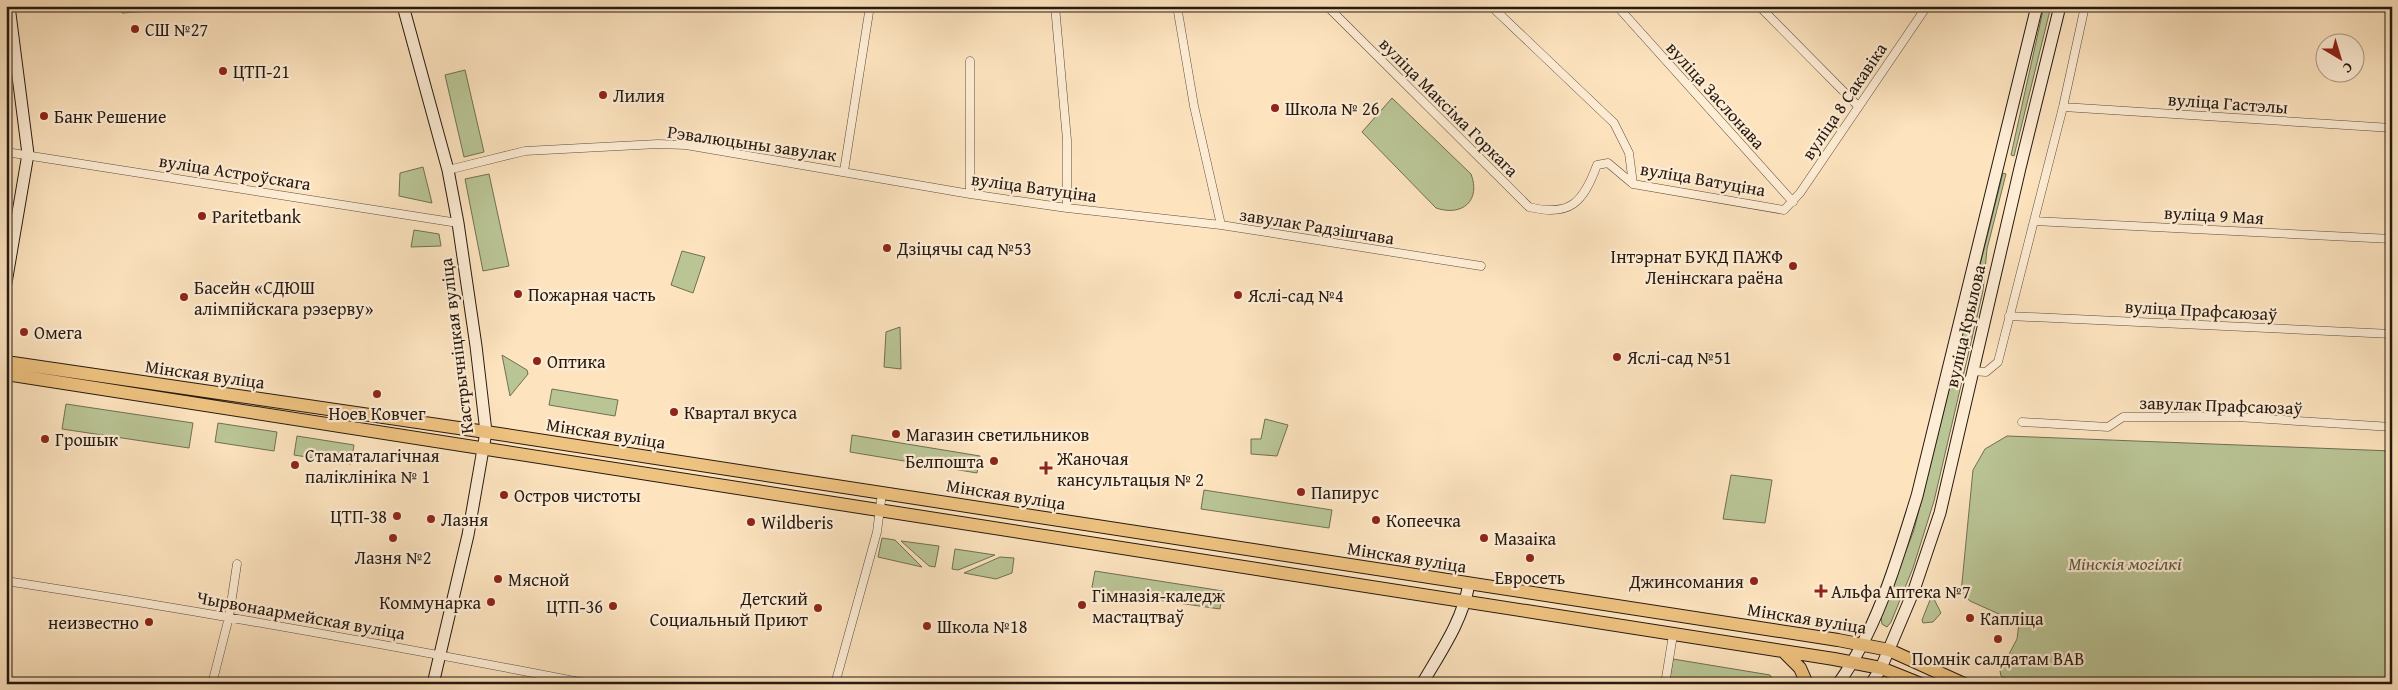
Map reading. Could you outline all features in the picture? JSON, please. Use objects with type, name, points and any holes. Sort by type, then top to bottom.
[{"type":"main road","points":[[6,283],[28,154],[9,6]]},
{"type":"main road","name":"Кастрычніцкая вуліца","points":[[403,6],[448,170],[475,338],[486,432],[442,655],[433,684]]},
{"type":"main road","name":"вуліца Крылова","points":[[1838,684],[1853,663],[1862,645],[1895,566],[1917,496],[2037,6]]},
{"type":"main road","name":"вуліца Крылова","points":[[1871,684],[1881,668],[1914,590],[1940,513],[2020,168],[2060,6]]},
{"type":"main road","points":[[1998,162],[2020,168]]},
{"type":"main road","name":"Мінская вуліца","points":[[6,362],[486,432],[1838,640],[1889,650],[1964,684]]},
{"type":"main road","name":"Мінская вуліца","points":[[6,374],[484,447],[880,511],[1853,663],[1881,668],[1920,684]]},
{"type":"main road","points":[[1422,684],[1458,622],[1466,603],[1469,584]]},
{"type":"main road","points":[[1784,652],[1800,668],[1807,684]]},
{"type":"street","points":[[844,172],[870,6]]},
{"type":"street","points":[[1055,6],[1067,140],[1067,208]]},
{"type":"street","name":"завулак Радзішчава","points":[[1177,6],[1194,106],[1221,225],[1481,266]]},
{"type":"street","points":[[1491,6],[1614,124],[1629,153],[1632,184]]},
{"type":"street","name":"вуліца Заслонава","points":[[1617,6],[1793,202]]},
{"type":"street","points":[[1759,6],[1858,106]]},
{"type":"street","name":"вуліца 8 Сакавіка","points":[[1784,210],[1793,202],[1928,6]]},
{"type":"street","points":[[1972,371],[1986,372],[1998,362],[2063,107],[2085,6]]},
{"type":"street","name":"вуліца Максіма Горкага","points":[[1330,7],[1529,207]]},
{"type":"street","points":[[970,61],[970,194]]},
{"type":"street","name":"вуліца Гастэлы","points":[[2063,107],[2392,128]]},
{"type":"street","name":"Рэвалюцыны завулак","points":[[448,170],[524,151],[658,144],[686,145],[844,172]]},
{"type":"street","name":"вуліца Астроўскага","points":[[6,152],[458,223]]},
{"type":"street","name":"вуліца Ватуціна","points":[[1529,207],[1547,212],[1561,211],[1574,204],[1592,180],[1597,165],[1608,162],[1632,184],[1784,210]]},
{"type":"street","name":"вуліца Ватуціна","points":[[844,172],[970,194],[1067,208],[1221,225]]},
{"type":"street","name":"вуліца 9 Мая","points":[[2034,221],[2392,238]]},
{"type":"street","name":"вуліца Прафсаюзаў","points":[[2009,316],[2392,334]]},
{"type":"street","name":"завулак Прафсаюзаў","points":[[2022,422],[2108,427],[2123,417],[2237,418],[2392,427]]},
{"type":"street","points":[[835,684],[877,532],[882,494]]},
{"type":"street","points":[[212,684],[229,617],[237,564]]},
{"type":"street","name":"Чырвонаармейская вуліца","points":[[6,581],[229,617],[442,655],[590,684]]},
{"type":"street","points":[[1665,684],[1673,635]]},
{"type":"green space","points":[[121,6],[193,6],[193,8],[122,13]]},
{"type":"green space","points":[[2044,6],[2051,6],[2014,156],[2011,155]]},
{"type":"green space","points":[[465,70],[484,152],[464,157],[445,75]]},
{"type":"green space","points":[[1392,98],[1471,174],[1474,192],[1471,199],[1462,208],[1446,210],[1436,208],[1362,132]]},
{"type":"green space","points":[[423,167],[432,203],[399,196],[400,173]]},
{"type":"green space","points":[[2003,173],[2006,174],[1987,249],[1983,291],[1934,501],[1913,568],[1891,622],[1887,627],[1882,624],[1881,615],[1914,530]]},
{"type":"green space","points":[[489,174],[509,266],[483,271],[465,179]]},
{"type":"green space","points":[[414,230],[439,234],[441,246],[411,247]]},
{"type":"green space","points":[[682,251],[705,257],[693,293],[671,285]]},
{"type":"green space","points":[[900,327],[901,369],[884,367],[886,332]]},
{"type":"green space","points":[[502,355],[527,370],[528,374],[510,396]]},
{"type":"green space","points":[[552,389],[618,400],[615,416],[549,405]]},
{"type":"green space","points":[[66,404],[193,423],[189,448],[62,429]]},
{"type":"green space","points":[[1265,419],[1288,425],[1277,456],[1251,454],[1251,439],[1261,439]]},
{"type":"green space","points":[[218,423],[277,432],[274,451],[215,442]]},
{"type":"green space","points":[[852,435],[980,456],[977,473],[850,452]]},
{"type":"green space","points":[[297,436],[354,445],[351,464],[294,455]]},
{"type":"green space","name":"Мінскія могілкі","points":[[2007,436],[2392,451],[2392,684],[2017,684],[2001,676],[2000,671],[2017,639],[2019,623],[1970,601],[1961,593],[1973,470],[1985,449]]},
{"type":"green space","points":[[1731,475],[1772,480],[1765,523],[1723,519]]},
{"type":"green space","points":[[1204,490],[1332,510],[1329,528],[1201,509]]},
{"type":"green space","points":[[882,538],[895,540],[922,567],[878,557]]},
{"type":"green space","points":[[901,541],[939,546],[935,567],[929,566]]},
{"type":"green space","points":[[955,549],[995,555],[958,570],[952,569]]},
{"type":"green space","points":[[1000,557],[1014,558],[1012,573],[996,579],[964,573]]},
{"type":"green space","points":[[1095,571],[1223,591],[1220,609],[1095,591],[1092,587]]},
{"type":"green space","points":[[1932,595],[1941,613],[1933,622],[1923,623],[1922,620]]},
{"type":"green space","points":[[1673,659],[1770,675],[1776,684],[1669,684]]},
{"type":"place","name":"СШ №27","points":[[135,29]]},
{"type":"place","name":"ЦТП-21","points":[[223,71]]},
{"type":"place","name":"Лилия","points":[[603,95]]},
{"type":"place","name":"Школа № 26","points":[[1275,108]]},
{"type":"place","name":"Банк Решение","points":[[44,116]]},
{"type":"place","name":"Paritetbank","points":[[202,216]]},
{"type":"place","name":"Дзіцячы сад №53","points":[[887,248]]},
{"type":"place","name":"Інтэрнат БУКД ПАЖФ Ленінскага раёна","points":[[1793,266]]},
{"type":"place","name":"Пожарная часть","points":[[518,294]]},
{"type":"place","name":"Яслі-сад №4","points":[[1238,295]]},
{"type":"place","name":"Басейн «СДЮШ алімпійскага рэзерву»","points":[[184,297]]},
{"type":"place","name":"Омега","points":[[24,332]]},
{"type":"place","name":"Яслі-сад №51","points":[[1617,357]]},
{"type":"place","name":"Оптика","points":[[537,361]]},
{"type":"place","name":"Ноев Ковчег","points":[[377,394]]},
{"type":"place","name":"Квартал вкуса","points":[[674,412]]},
{"type":"place","name":"Магазин светильников","points":[[896,434]]},
{"type":"place","name":"Грошык","points":[[45,439]]},
{"type":"place","name":"Белпошта","points":[[994,461]]},
{"type":"place","name":"Стаматалагічная паліклініка № 1","points":[[295,465]]},
{"type":"place","name":"Жаночая кансультацыя № 2","points":[[1046,468]]},
{"type":"place","name":"Папирус","points":[[1301,492]]},
{"type":"place","name":"Остров чистоты","points":[[504,495]]},
{"type":"place","name":"ЦТП-38","points":[[397,516]]},
{"type":"place","name":"Лазня","points":[[431,519]]},
{"type":"place","name":"Копеечка","points":[[1376,520]]},
{"type":"place","name":"Wildberis","points":[[751,522]]},
{"type":"place","name":"Лазня №2","points":[[393,538]]},
{"type":"place","name":"Мазаіка","points":[[1484,538]]},
{"type":"place","name":"Евросеть","points":[[1530,558]]},
{"type":"place","name":"Мясной","points":[[498,579]]},
{"type":"place","name":"Джинсомания","points":[[1754,581]]},
{"type":"place","name":"Альфа Аптека №7","points":[[1821,591]]},
{"type":"place","name":"Коммунарка","points":[[491,602]]},
{"type":"place","name":"Гімназія-каледж мастацтваў","points":[[1082,605]]},
{"type":"place","name":"ЦТП-36","points":[[613,606]]},
{"type":"place","name":"Детский Социальный Приют","points":[[818,608]]},
{"type":"place","name":"Капліца","points":[[1970,618]]},
{"type":"place","name":"неизвестно","points":[[149,622]]},
{"type":"place","name":"Школа №18","points":[[927,626]]},
{"type":"place","name":"Помнік салдатам ВАВ","points":[[1998,639]]}]
